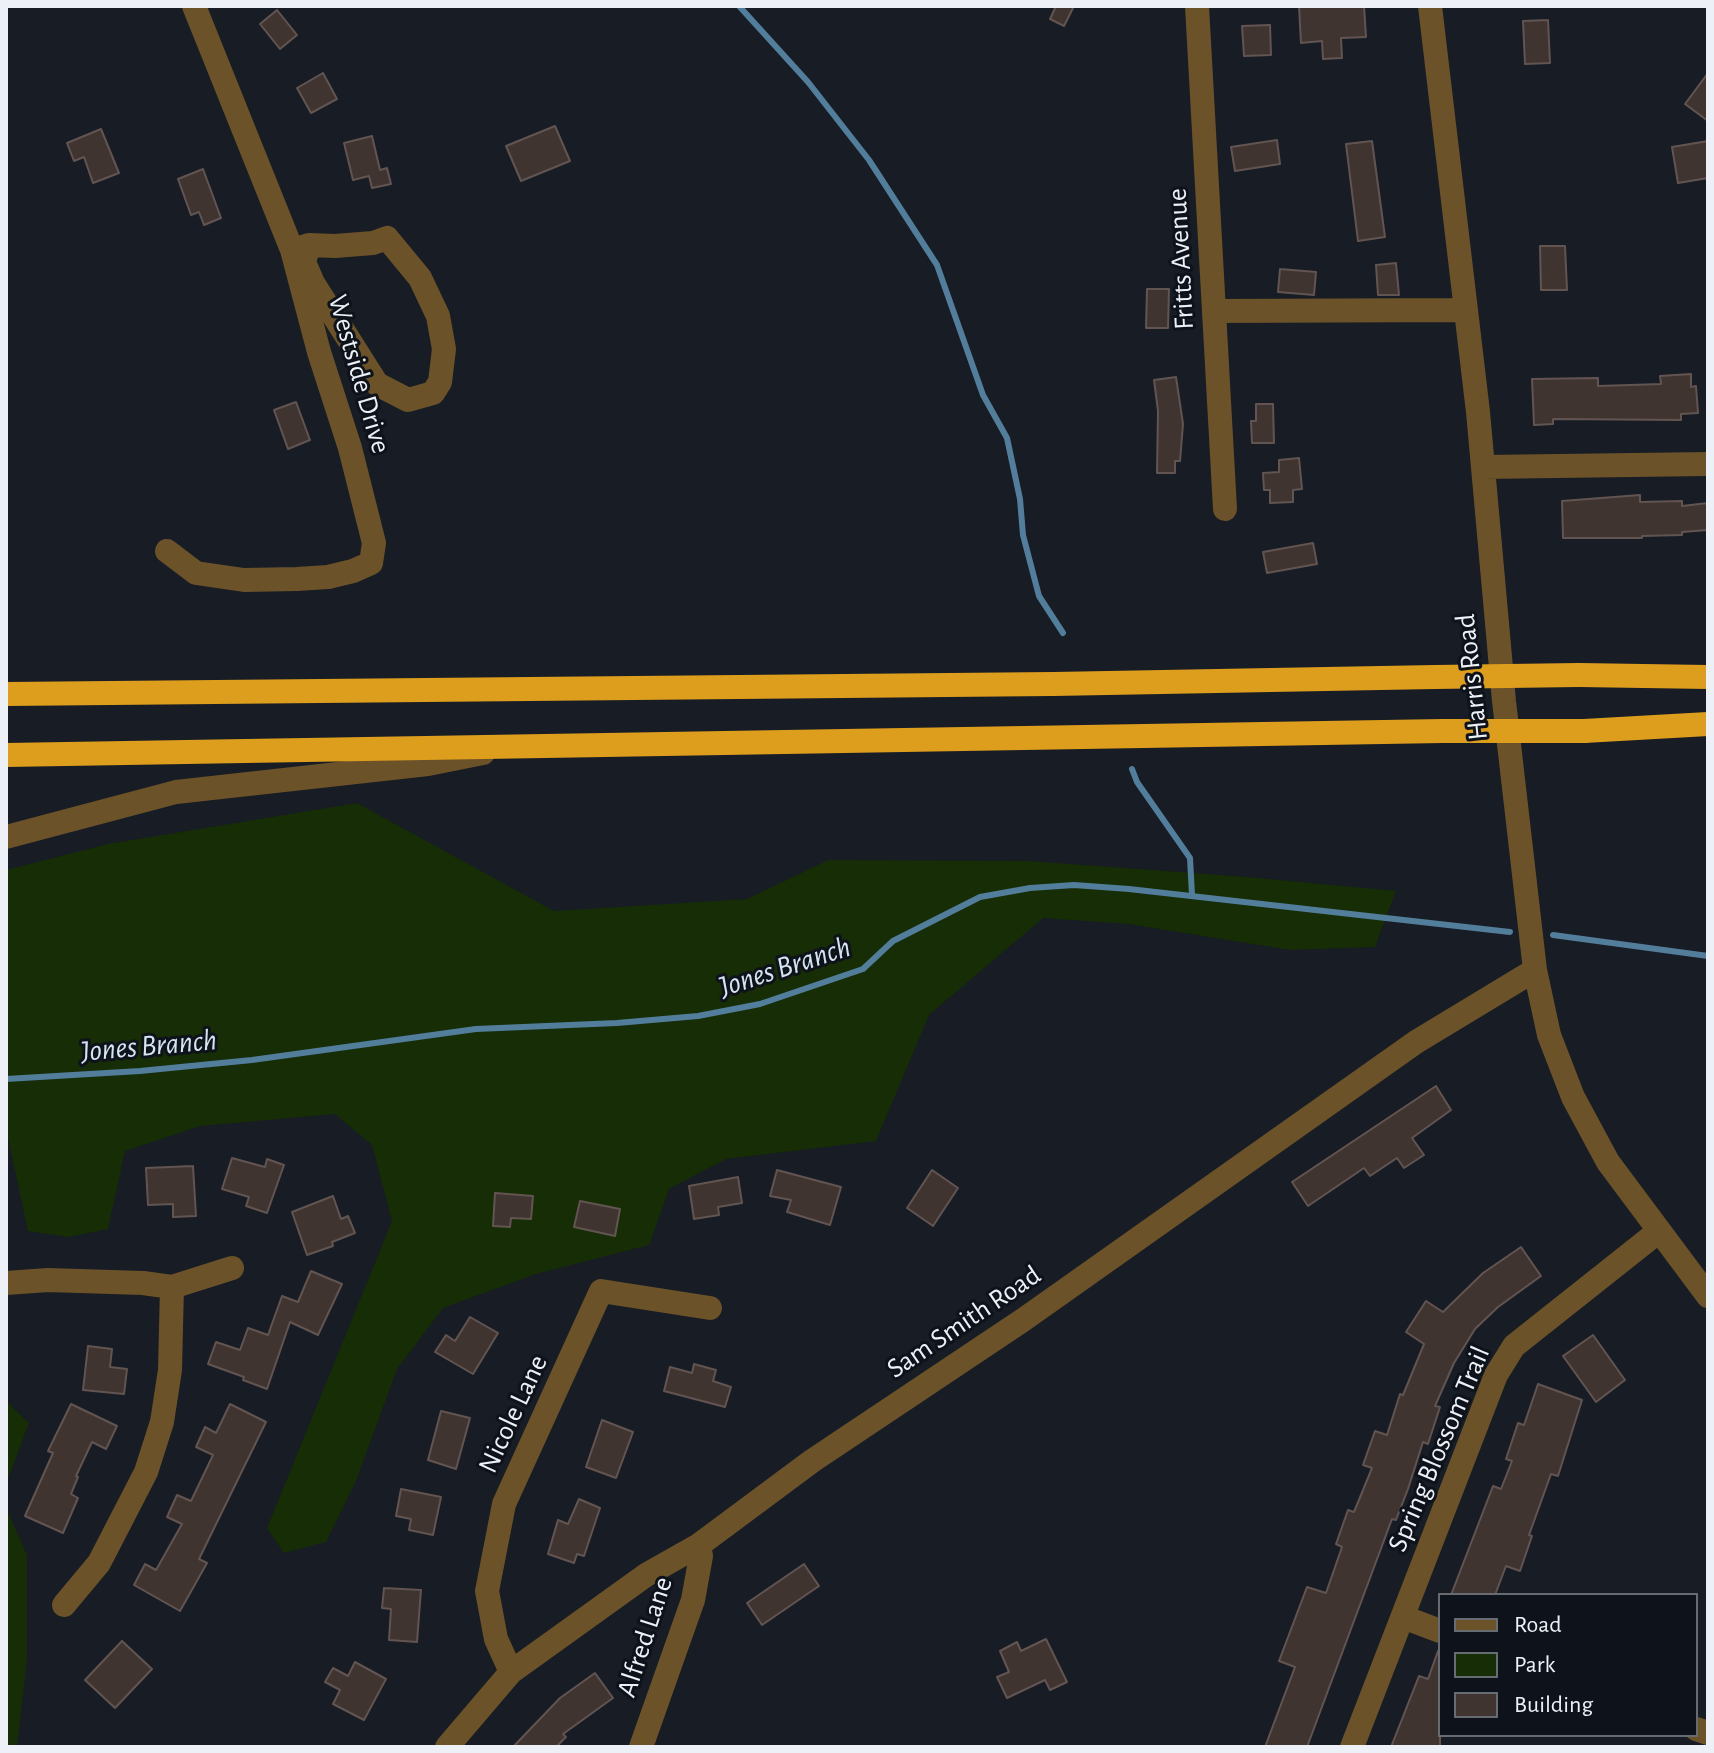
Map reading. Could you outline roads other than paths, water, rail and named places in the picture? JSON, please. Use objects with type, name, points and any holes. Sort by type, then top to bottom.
[{"type":"highway","points":[[6,694],[1053,684],[1579,675],[1708,677]]},
{"type":"highway","points":[[6,755],[1584,731],[1708,724]]},
{"type":"street","name":"Westside Drive","points":[[167,551],[196,573],[244,580],[297,579],[328,577],[371,563],[374,543],[350,448],[319,352],[303,250],[194,6]]},
{"type":"street","name":"Fritts Avenue","points":[[1197,6],[1225,509]]},
{"type":"street","name":"Harris Road","points":[[1430,6],[1483,467],[1504,701],[1535,970],[1549,1035],[1573,1097],[1608,1162],[1708,1296]]},
{"type":"street","points":[[387,238],[397,249],[420,278],[438,316],[444,349],[440,382],[433,393],[408,400],[377,384],[313,283],[304,262],[303,250],[387,238]]},
{"type":"street","points":[[1215,311],[1464,310]]},
{"type":"street","points":[[1483,467],[1708,464]]},
{"type":"street","points":[[6,837],[176,792],[428,764],[520,746]]},
{"type":"street","name":"Sam Smith Road","points":[[447,1747],[511,1672],[646,1575],[699,1545],[812,1461],[1023,1320],[1416,1042],[1535,970]]},
{"type":"street","name":"Spring Blossom Trail","points":[[1352,1747],[1496,1375],[1514,1346],[1659,1231]]},
{"type":"street","points":[[6,1283],[48,1280],[172,1287],[232,1268]]},
{"type":"street","points":[[64,1605],[99,1563],[146,1472],[162,1422],[170,1370],[172,1287]]},
{"type":"street","name":"Nicole Lane","points":[[511,1672],[496,1639],[487,1591],[504,1504],[601,1291],[710,1308]]},
{"type":"street","name":"Alfred Lane","points":[[641,1747],[693,1600],[701,1556],[699,1545]]},
{"type":"street","points":[[1403,1617],[1438,1630]]},
{"type":"waterway","points":[[739,6],[808,82],[869,160],[937,265],[983,395],[1007,438],[1020,499],[1023,535],[1039,596],[1063,633]]},
{"type":"waterway","points":[[1132,769],[1137,782],[1190,858],[1192,895]]},
{"type":"waterway","name":"Jones Branch","points":[[6,1079],[252,1060],[476,1029],[698,1016],[760,1004],[863,969],[893,941],[980,897],[1030,888],[1074,885],[1129,889],[1510,932]]},
{"type":"waterway","name":"Jones Branch","points":[[1553,935],[1708,956]]}]
